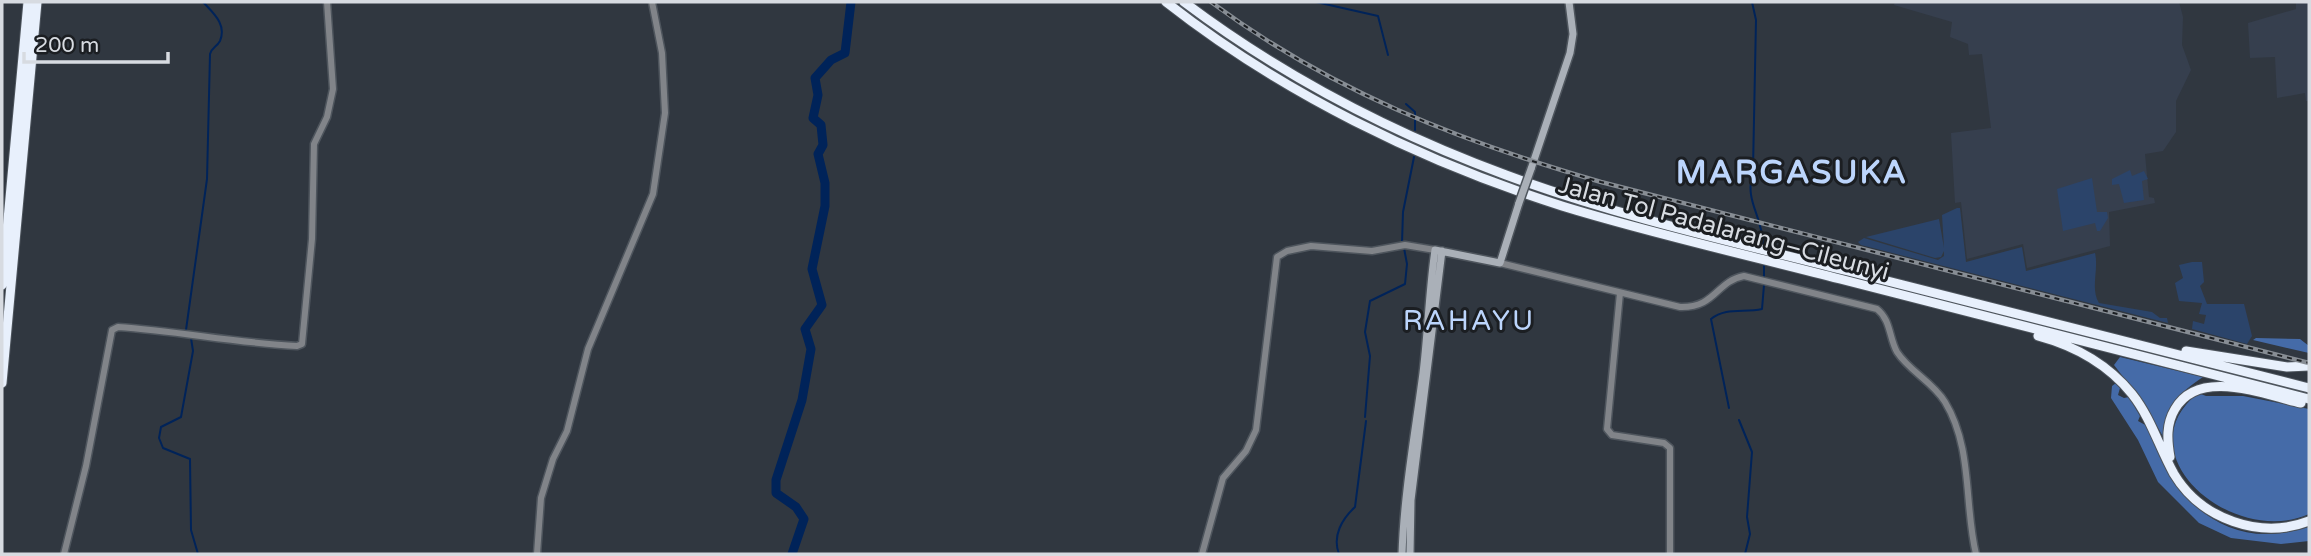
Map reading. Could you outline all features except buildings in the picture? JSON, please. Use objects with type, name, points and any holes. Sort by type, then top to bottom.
[{"type":"highway","points":[[2,285],[28,2]]},
{"type":"highway","points":[[2,383],[37,2]]},
{"type":"highway","name":"Jalan Tol Padalarang–Cileunyi","points":[[1166,2],[1285,82],[1387,137],[1564,206],[2309,388]]},
{"type":"highway","name":"Jalan Tol Padalarang–Cileunyi","points":[[1184,2],[1291,73],[1439,148],[1557,192],[1758,253]]},
{"type":"highway","name":"Jalan Tol Padalarang–Cileunyi","points":[[1774,257],[1927,301],[2309,399]]},
{"type":"highway","points":[[1927,301],[1944,310],[2059,341],[2097,361],[2133,395],[2183,487],[2212,512],[2251,526],[2287,527],[2309,519]]},
{"type":"highway","points":[[2153,348],[2287,367],[2309,366]]},
{"type":"highway","points":[[2309,405],[2238,389],[2217,386],[2198,388],[2183,398],[2174,410],[2169,422],[2168,443],[2172,460],[2183,482],[2215,510],[2236,519],[2264,525],[2289,524],[2309,519]]},
{"type":"main road","points":[[1410,554],[1411,500],[1417,437],[1439,251],[1500,263],[1570,52],[1573,34],[1569,2]]},
{"type":"main road","points":[[1402,554],[1404,500],[1417,437]]},
{"type":"street","points":[[64,554],[86,466],[111,332],[118,327],[190,333],[231,341],[297,346],[302,344],[312,239],[314,144],[327,117],[333,89],[327,2]]},
{"type":"street","points":[[537,554],[541,498],[553,459],[567,431],[588,349],[653,194],[665,113],[662,53],[652,2]]},
{"type":"street","points":[[1202,554],[1223,478],[1246,452],[1256,430],[1277,257],[1287,251],[1311,246],[1372,251],[1404,245],[1439,251]]},
{"type":"street","points":[[1500,263],[1620,293],[1695,307],[1737,277],[1764,280],[1881,311],[1899,355],[1944,400],[1960,437],[1976,554]]},
{"type":"street","points":[[1620,293],[1607,429],[1612,435],[1669,446],[1670,554]]},
{"type":"shaded area","points":[[1895,2],[2179,2],[2183,17],[2182,45],[2191,70],[2176,101],[2176,132],[2163,151],[2145,154],[2149,197],[2154,198],[2155,203],[2109,212],[2110,246],[2027,268],[2023,244],[1967,259],[1961,202],[1955,203],[1951,133],[1991,128],[1982,54],[1969,55],[1968,44],[1950,37],[1952,22],[1894,5]]},
{"type":"shaded area","points":[[2296,2],[2309,2],[2309,101],[2306,101],[2305,93],[2277,98],[2275,57],[2250,58],[2248,23],[2296,9]]},
{"type":"shaded area","points":[[2130,170],[2132,176],[2144,171],[2148,179],[2142,181],[2144,200],[2124,203],[2119,184],[2112,185],[2112,179]]},
{"type":"shaded area","points":[[2092,178],[2097,212],[2107,212],[2108,218],[2100,231],[2097,231],[2095,223],[2063,231],[2057,189]]},
{"type":"shaded area","points":[[1960,208],[1966,262],[2022,247],[2026,271],[2095,253],[2095,292],[2099,303],[2152,312],[2160,318],[2167,318],[2168,323],[1861,245],[1858,242],[1864,238],[1938,260],[1944,256],[1944,251],[1941,257],[1935,258],[1866,237],[1939,219],[1944,248],[1942,215]]},
{"type":"shaded area","points":[[2202,262],[2204,282],[2200,286],[2207,304],[2244,304],[2252,336],[2247,344],[2192,329],[2193,321],[2204,324],[2206,315],[2199,314],[2202,303],[2179,301],[2175,283],[2183,278],[2179,265]]},
{"type":"shaded area","points":[[2300,339],[2309,346],[2309,353],[2253,340]]},
{"type":"shaded area","points":[[2120,357],[2203,377],[2174,402],[2167,418],[2164,438],[2143,403],[2114,365]]},
{"type":"shaded area","points":[[2116,383],[2120,388],[2118,395],[2129,397],[2140,416],[2138,421],[2149,427],[2166,468],[2192,503],[2227,526],[2248,533],[2276,534],[2309,527],[2309,541],[2281,544],[2231,538],[2199,523],[2158,482],[2138,440],[2111,398],[2112,386]]},
{"type":"shaded area","points":[[2198,393],[2206,396],[2243,396],[2309,409],[2309,514],[2279,521],[2249,518],[2220,507],[2197,489],[2180,467],[2173,442],[2178,417]]},
{"type":"waterway","points":[[186,330],[207,179],[210,54],[222,35],[218,19],[203,2]]},
{"type":"waterway","points":[[792,554],[804,519],[796,507],[776,493],[776,480],[802,400],[811,349],[805,329],[822,305],[812,269],[825,206],[825,183],[818,154],[823,145],[821,125],[813,118],[818,95],[815,78],[831,60],[845,53],[851,2]]},
{"type":"waterway","points":[[1316,2],[1378,16],[1388,55]]},
{"type":"waterway","points":[[1752,2],[1756,20],[1751,191],[1763,245]]},
{"type":"waterway","points":[[1406,104],[1415,112],[1415,130]]},
{"type":"waterway","points":[[1402,243],[1403,212],[1414,157]]},
{"type":"waterway","points":[[1365,417],[1370,356],[1365,332],[1370,301],[1405,284],[1407,264],[1404,248]]},
{"type":"waterway","points":[[1764,264],[1764,280]]},
{"type":"waterway","points":[[1729,408],[1711,319],[1729,312],[1762,309],[1764,285]]},
{"type":"waterway","points":[[191,338],[193,351],[181,417],[161,427],[159,438],[163,448],[190,459],[191,530],[198,554]]},
{"type":"waterway","points":[[1739,420],[1752,452],[1747,517],[1750,534],[1745,554]]},
{"type":"waterway","points":[[1339,554],[1337,541],[1340,528],[1355,507],[1366,421]]},
{"type":"railway","points":[[1211,2],[1256,34],[1350,87],[1447,130],[1548,166],[1601,182],[2309,363]]},
{"type":"district","name":"MARGASUKA","points":[[1792,172]]},
{"type":"district","name":"RAHAYU","points":[[1469,320]]}]
